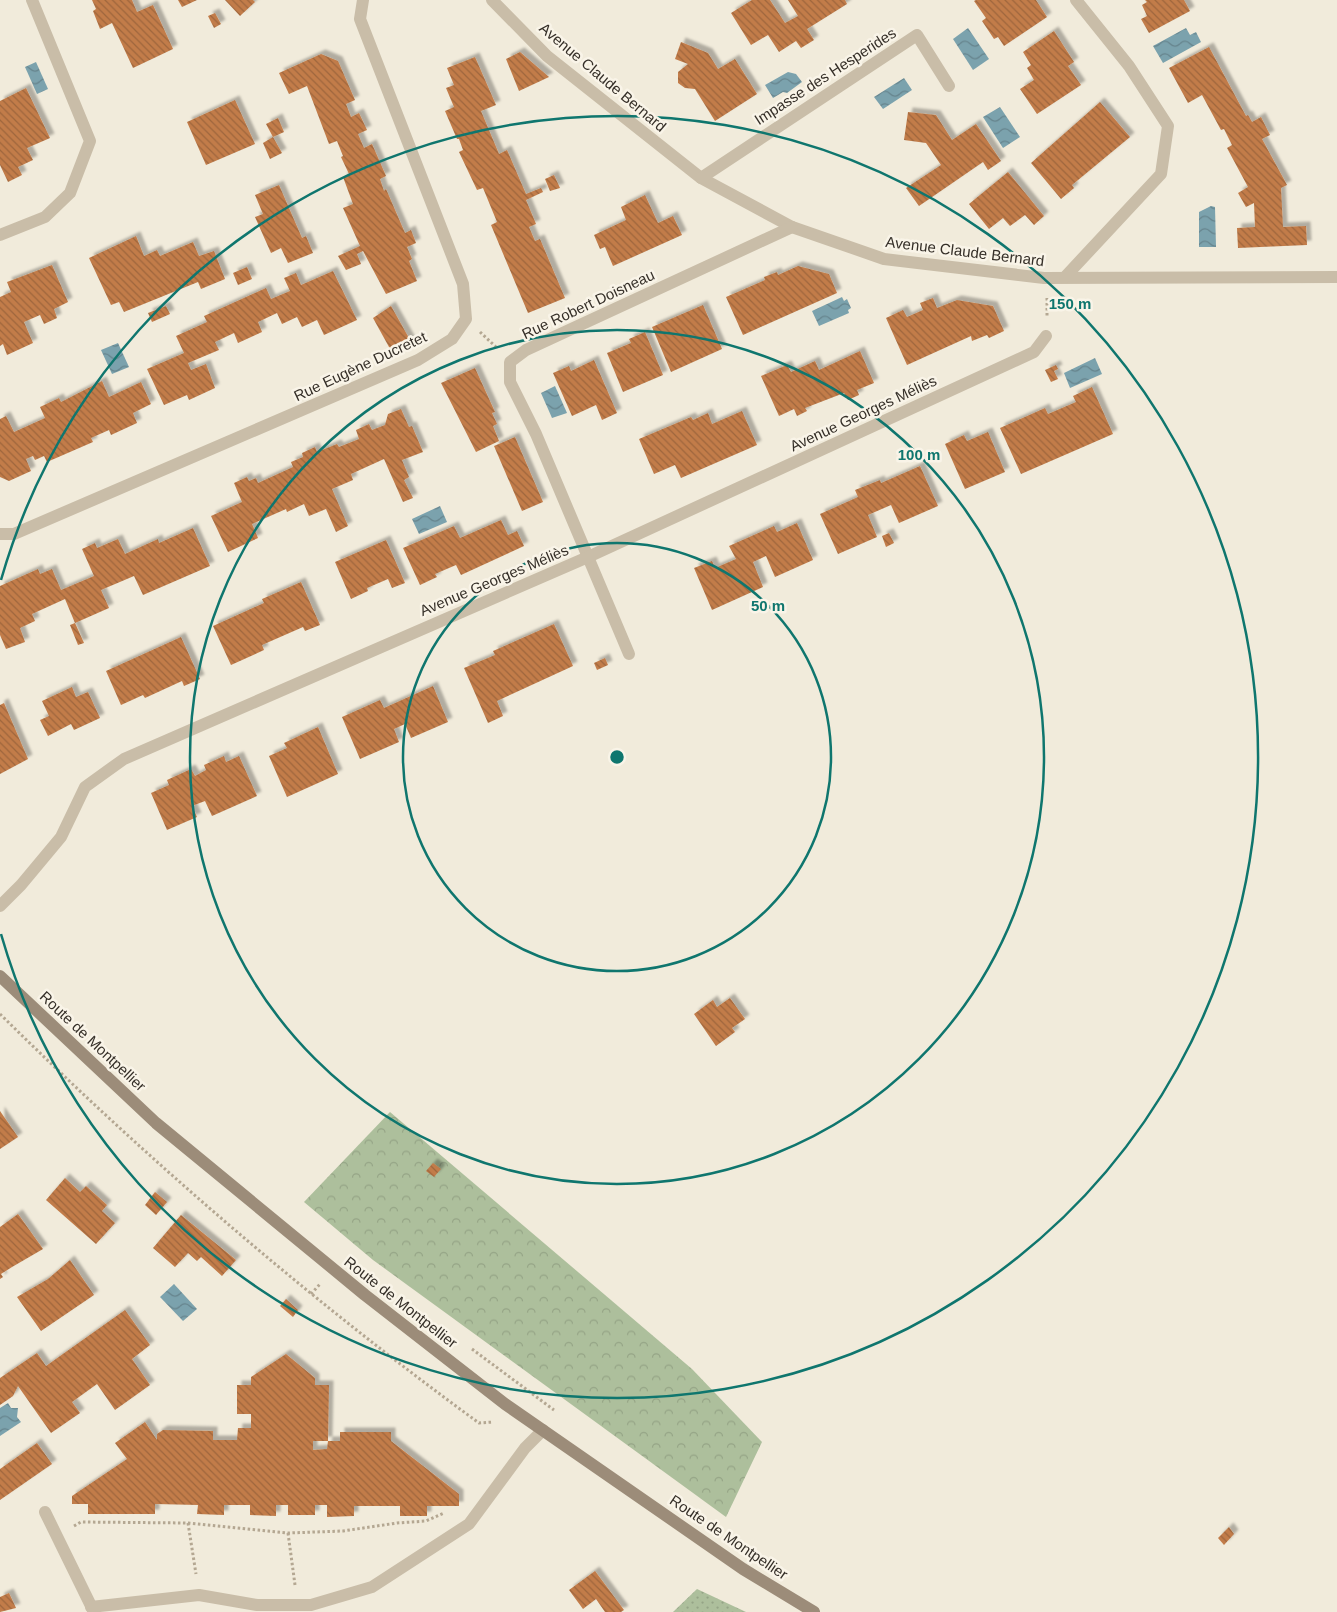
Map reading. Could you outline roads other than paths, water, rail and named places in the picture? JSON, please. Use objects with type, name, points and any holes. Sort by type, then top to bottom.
[{"type":"main road","name":"Route de Montpellier","points":[[0,976],[156,1123],[288,1234],[505,1404],[743,1568],[814,1612]]},
{"type":"street","points":[[0,235],[45,217],[70,193],[90,141],[32,0]]},
{"type":"street","name":"Rue Eugène Ducretet","points":[[0,534],[14,534],[418,360],[452,339],[466,319],[463,284],[360,19],[363,0]]},
{"type":"street","name":"Avenue Claude Bernard","points":[[492,0],[547,56],[701,178],[792,227],[884,260],[1044,278],[1337,277]]},
{"type":"street","points":[[1065,277],[1161,174],[1168,126],[1129,66],[1076,0]]},
{"type":"street","name":"Impasse des Hesperides","points":[[701,178],[917,35],[949,86]]},
{"type":"street","name":"Rue Robert Doisneau","points":[[588,557],[536,434],[510,382],[510,362],[526,350],[792,227]]},
{"type":"street","name":"Avenue Georges Méliès","points":[[0,906],[21,885],[61,837],[85,787],[124,759],[588,557],[1034,352],[1046,336]]},
{"type":"street","points":[[588,557],[629,654]]},
{"type":"street","points":[[45,1512],[92,1609],[200,1595],[256,1605],[310,1605],[372,1588],[468,1524],[526,1448],[543,1430]]},
{"type":"water","points":[[968,28],[989,59],[973,70],[953,39]]},
{"type":"water","points":[[1186,28],[1190,35],[1196,32],[1201,42],[1163,63],[1153,46]]},
{"type":"water","points":[[36,62],[48,89],[37,94],[25,67]]},
{"type":"water","points":[[788,72],[796,74],[802,82],[787,93],[783,92],[773,98],[765,85]]},
{"type":"water","points":[[904,78],[912,90],[883,109],[874,97]]},
{"type":"water","points":[[1000,107],[1020,137],[1003,148],[983,117]]},
{"type":"water","points":[[1211,206],[1215,207],[1216,247],[1199,247],[1199,212]]},
{"type":"water","points":[[842,297],[844,301],[847,299],[851,308],[848,310],[849,313],[819,326],[812,311]]},
{"type":"water","points":[[118,343],[129,367],[112,374],[101,350]]},
{"type":"water","points":[[1095,358],[1102,374],[1070,388],[1064,373]]},
{"type":"water","points":[[555,386],[567,413],[552,418],[541,393]]},
{"type":"water","points":[[440,506],[447,522],[419,534],[412,519]]},
{"type":"water","points":[[174,1284],[197,1309],[183,1321],[160,1297]]},
{"type":"water","points":[[8,1403],[11,1408],[18,1408],[17,1417],[21,1422],[0,1436],[0,1408]]}]
